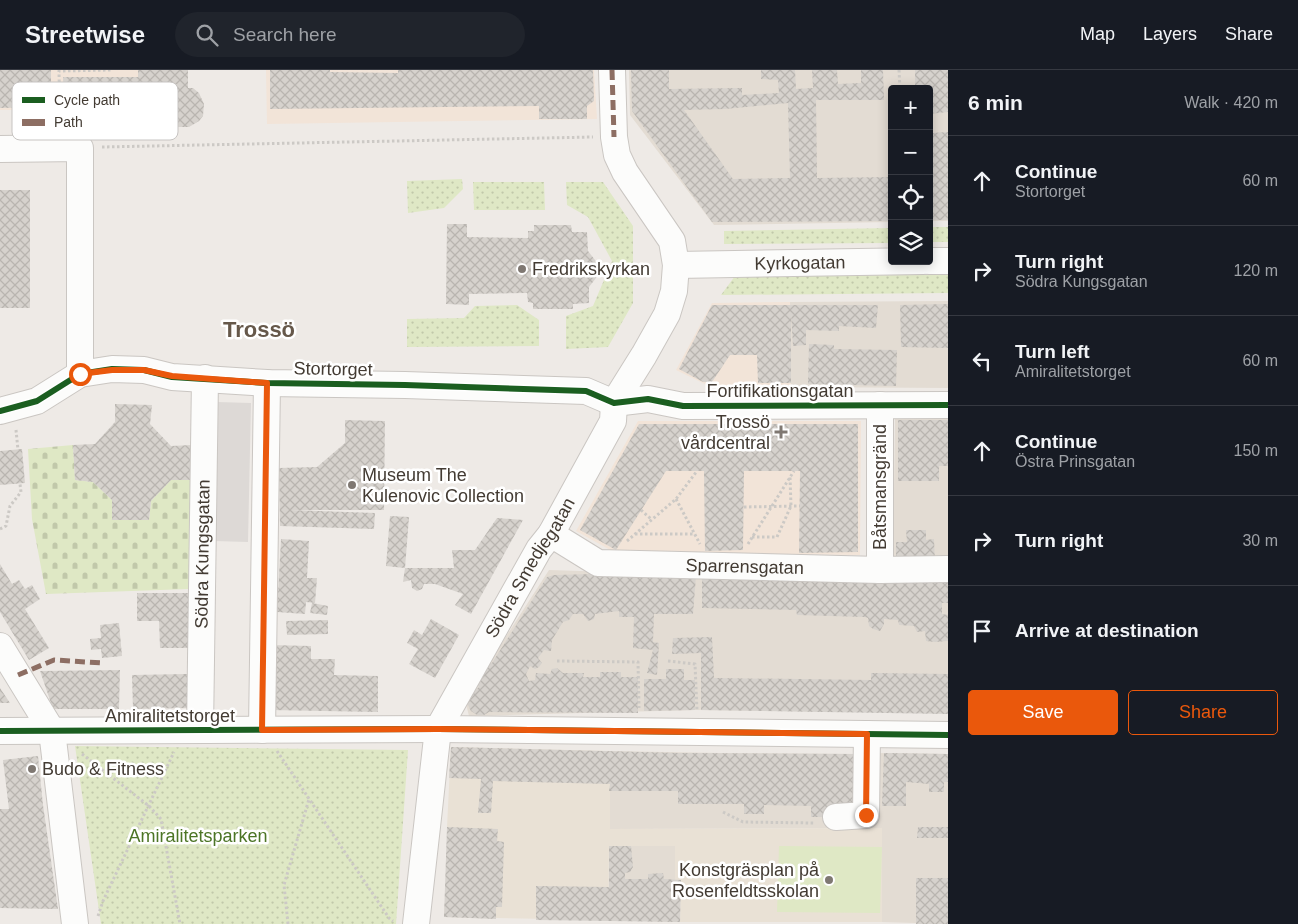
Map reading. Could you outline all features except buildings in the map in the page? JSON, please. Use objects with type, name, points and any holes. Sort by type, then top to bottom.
[{"type":"street","points":[[612,70],[614,137],[617,155],[625,172],[672,241],[676,265],[674,291],[667,314],[644,356],[614,403]]},
{"type":"street","points":[[0,149],[70,148],[80,374]]},
{"type":"street","points":[[933,261],[948,261]]},
{"type":"street","name":"Kyrkogatan","points":[[676,265],[888,262]]},
{"type":"street","name":"Stortorget","points":[[0,411],[37,401],[80,374],[112,370],[144,370],[172,376],[267,383],[586,391],[614,403]]},
{"type":"street","name":"Södra Kungsgatan","points":[[200,730],[205,378]]},
{"type":"street","points":[[257,730],[267,383]]},
{"type":"street","name":"Fortifikationsgatan","points":[[614,403],[648,399],[683,406],[948,405]]},
{"type":"street","name":"Södra Smedjegatan","points":[[438,729],[539,549],[551,534],[613,421],[614,403]]},
{"type":"street","name":"Båtsmansgränd","points":[[880,405],[880,570]]},
{"type":"street","name":"Sparrensgatan","points":[[551,534],[598,563],[880,570],[948,569]]},
{"type":"street","points":[[0,646],[52,731],[75,924]]},
{"type":"street","points":[[416,924],[438,729]]},
{"type":"street","name":"Amiralitetstorget","points":[[0,731],[438,729],[948,735]]},
{"type":"street","points":[[836,817],[866,815],[867,734]]},
{"type":"path","points":[[61,82],[59,71],[111,70]]},
{"type":"path","points":[[900,70],[900,85]]},
{"type":"path","points":[[69,140],[70,148],[614,137]]},
{"type":"path","points":[[628,539],[676,499],[697,471]]},
{"type":"path","points":[[747,567],[748,544],[794,471]]},
{"type":"path","points":[[752,537],[778,537],[791,506],[790,477]]},
{"type":"path","points":[[0,529],[6,526],[10,506],[21,492],[20,484]]},
{"type":"path","points":[[676,499],[700,544]]},
{"type":"path","points":[[744,507],[800,506]]},
{"type":"path","points":[[641,510],[651,519]]},
{"type":"path","points":[[634,534],[695,534]]},
{"type":"path","points":[[557,661],[638,662],[639,731]]},
{"type":"path","points":[[668,661],[695,664],[698,732]]},
{"type":"path","points":[[95,924],[103,901],[149,806],[200,730]]},
{"type":"path","points":[[257,730],[309,799],[389,918],[399,924]]},
{"type":"path","points":[[82,754],[149,806],[161,819],[180,924]]},
{"type":"path","points":[[288,924],[284,885],[309,799]]},
{"type":"path","points":[[723,812],[743,822],[836,823],[836,817]]},
{"type":"shaded area","points":[[0,70],[188,70],[190,109],[178,109],[178,82],[12,82],[12,110],[0,110]]},
{"type":"shaded area","points":[[266,70],[594,70],[597,119],[267,124]]},
{"type":"shaded area","points":[[629,70],[948,70],[948,221],[933,221],[933,85],[888,85],[888,222],[714,225],[630,115]]},
{"type":"shaded area","points":[[948,301],[948,388],[791,387],[790,302]]},
{"type":"shaded area","points":[[790,302],[791,387],[709,386],[676,370],[712,303]]},
{"type":"shaded area","points":[[217,402],[251,403],[248,542],[214,541]]},
{"type":"shaded area","points":[[895,416],[948,417],[948,560],[893,564]]},
{"type":"shaded area","points":[[638,421],[861,421],[860,555],[614,552],[576,531]]},
{"type":"shaded area","points":[[549,570],[948,583],[948,713],[695,710],[469,716],[465,700]]},
{"type":"shaded area","points":[[451,747],[610,751],[610,829],[882,828],[882,922],[680,922],[681,880],[675,880],[675,846],[609,846],[608,920],[444,917],[450,828],[447,827]]},
{"type":"shaded area","points":[[610,751],[948,754],[948,924],[882,922],[882,828],[609,829]]},
{"type":"shaded area","points":[[609,846],[675,846],[675,880],[681,880],[680,922],[608,920]]},
{"type":"green space","points":[[462,179],[463,189],[444,208],[408,213],[407,181]]},
{"type":"green space","points":[[473,182],[544,182],[545,210],[474,210]]},
{"type":"green space","points":[[566,182],[603,182],[633,226],[633,303],[608,347],[566,349],[566,316],[593,306],[612,261],[588,217],[567,205]]},
{"type":"green space","points":[[933,227],[948,227],[948,242],[933,242]]},
{"type":"green space","points":[[888,228],[888,243],[724,244],[724,231]]},
{"type":"green space","points":[[948,275],[948,293],[721,295],[735,276]]},
{"type":"green space","points":[[517,305],[539,320],[539,346],[407,347],[407,319],[464,318],[475,306]]},
{"type":"green space","points":[[73,445],[75,480],[93,482],[112,500],[112,520],[149,520],[151,501],[171,480],[191,480],[189,589],[46,594],[32,519],[28,449]]},
{"type":"green space","name":"Amiralitetsparken","points":[[75,746],[408,750],[396,924],[101,924]]},
{"type":"green space","name":"Konstgräsplan på Rosenfeldtsskolan","points":[[779,846],[882,847],[880,913],[777,912]]},
{"type":"marked path","points":[[612,70],[614,137]]},
{"type":"marked path","points":[[18,675],[54,660],[103,663]]},
{"type":"cycle path","points":[[0,411],[37,401],[80,374],[112,369],[144,370],[172,377],[267,383],[586,391],[614,403],[648,399],[683,406],[948,405]]},
{"type":"cycle path","points":[[0,731],[438,729],[948,735]]},
{"type":"place","name":"Fredrikskyrkan","points":[[522,269]]},
{"type":"place","name":"Trossö vårdcentral","points":[[781,432]]},
{"type":"place","name":"Museum The Kulenovic Collection","points":[[352,485]]},
{"type":"place","name":"Budo & Fitness","points":[[32,769]]},
{"type":"place","name":"Konstgräsplan på Rosenfeldtsskolan","points":[[829,880]]},
{"type":"district","name":"Trossö","points":[[259,329]]},
{"type":"route","points":[[80,374],[112,370],[144,370],[172,376],[267,383],[262,730],[438,729],[867,734],[866,815]]}]
